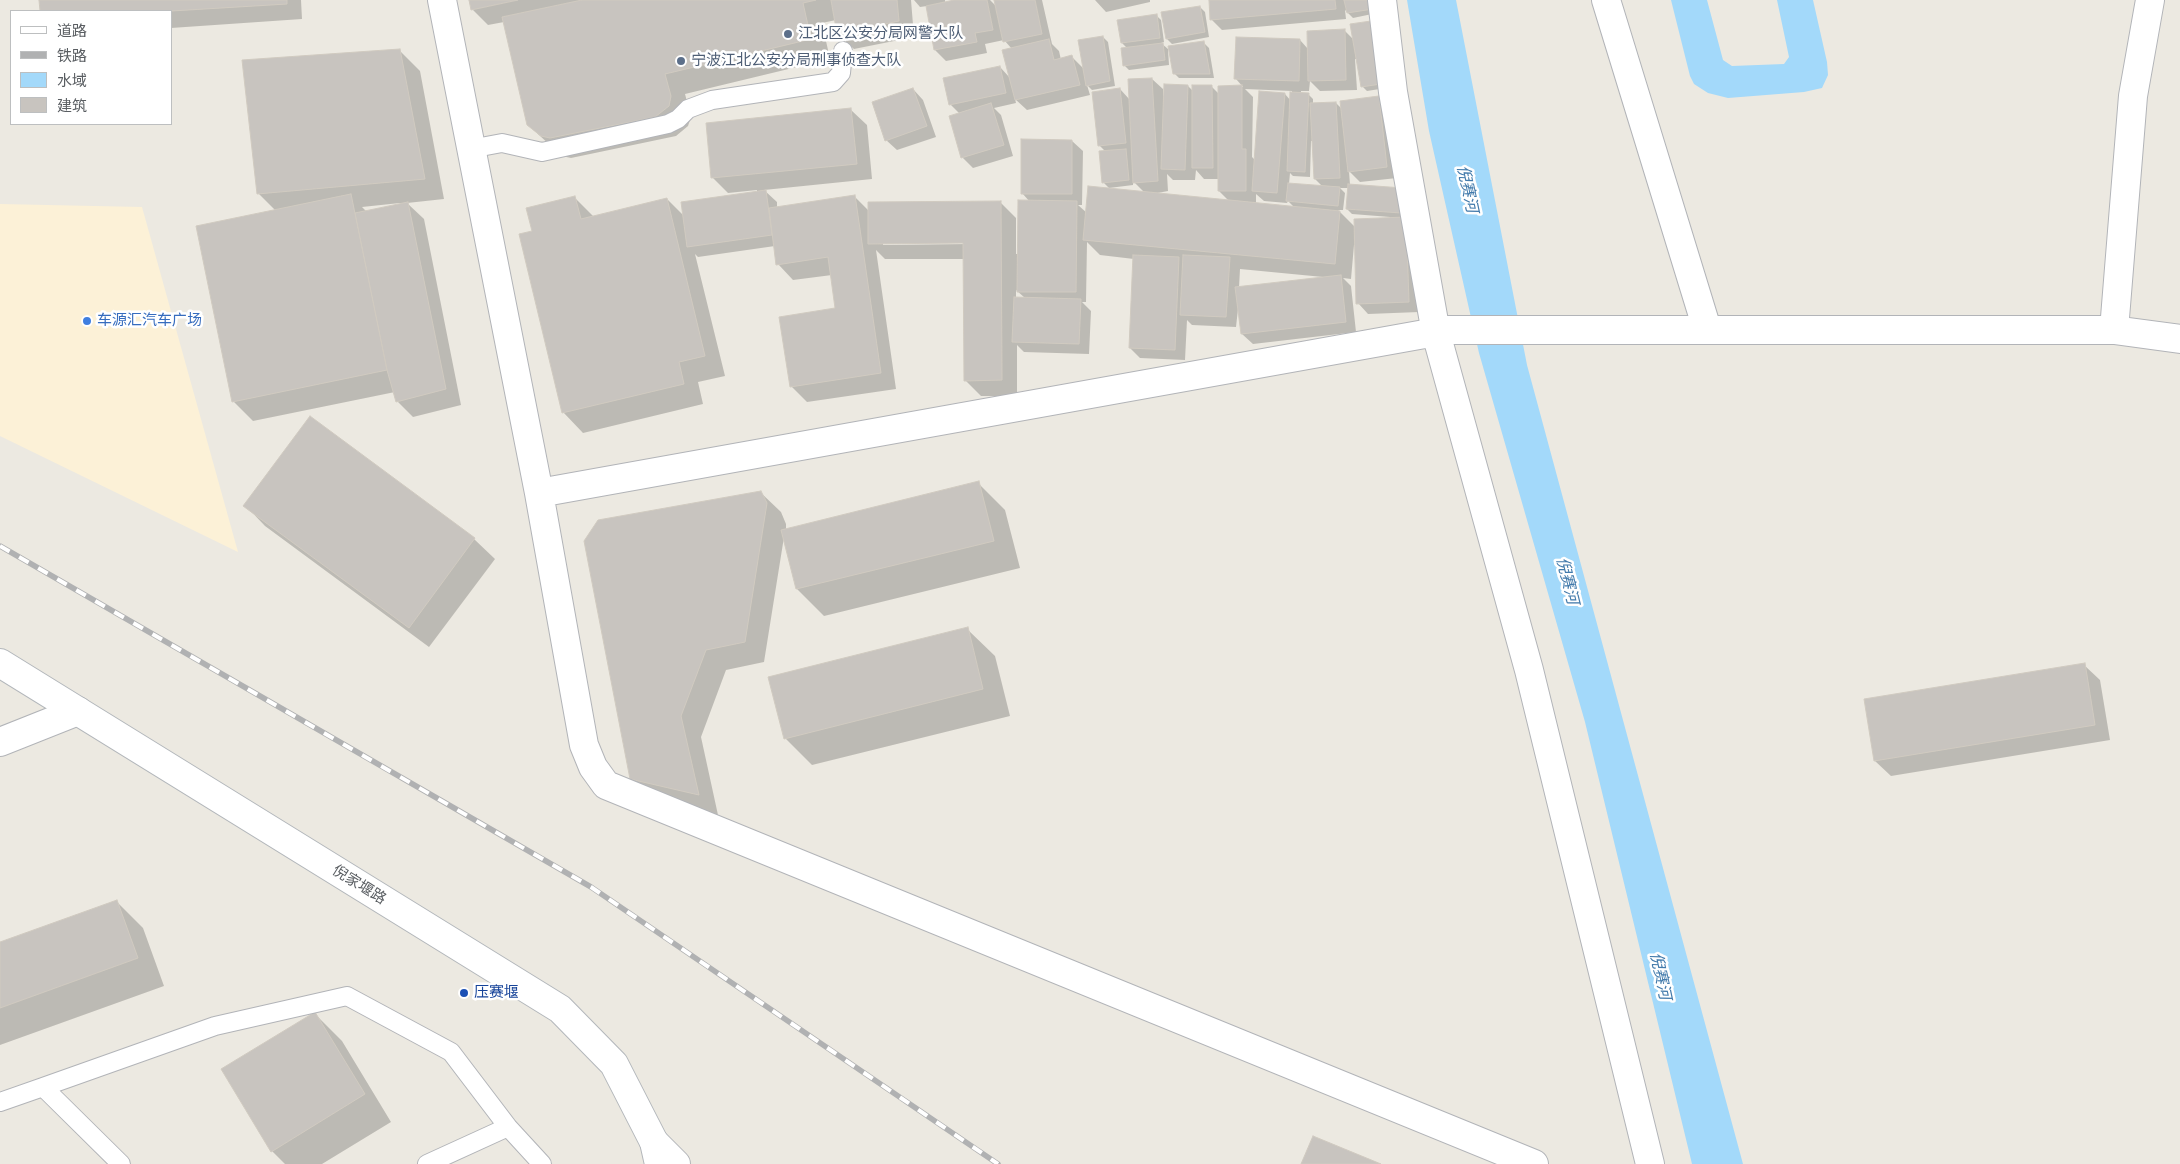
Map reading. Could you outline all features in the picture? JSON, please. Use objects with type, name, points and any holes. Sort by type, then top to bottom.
[{"type":"street","points":[[442,0],[539,494],[584,745],[593,767],[606,784],[1534,1164]]},
{"type":"street","points":[[1382,0],[1393,92],[1441,331],[1529,670],[1650,1164]]},
{"type":"street","points":[[1606,0],[1707,329]]},
{"type":"street","points":[[2114,330],[2133,96],[2150,0]]},
{"type":"street","points":[[539,494],[1441,331],[1639,329],[2114,330],[2180,339]]},
{"type":"street","name":"倪家堰路","points":[[0,662],[560,1009],[614,1064],[656,1153],[676,1164]]},
{"type":"street","points":[[0,742],[78,711]]},
{"type":"lane","points":[[470,149],[502,143],[542,152],[668,124],[678,119],[688,109],[712,100],[833,82],[841,72],[843,51]]},
{"type":"lane","points":[[0,1102],[214,1026],[346,996],[451,1052],[508,1127],[542,1164]]},
{"type":"lane","points":[[43,1087],[121,1164]]},
{"type":"lane","points":[[428,1164],[508,1127]]},
{"type":"shaded area","name":"车源汇汽车广场","points":[[0,204],[142,207],[238,552],[0,436]]},
{"type":"water","name":"倪赛河","points":[[1407,0],[1456,0],[1527,365],[1743,1164],[1692,1164],[1585,722],[1479,353],[1429,131]]},
{"type":"water","points":[[1671,0],[1707,0],[1723,60],[1732,66],[1784,64],[1789,57],[1777,0],[1813,0],[1827,62],[1828,75],[1822,88],[1804,92],[1728,98],[1708,93],[1694,84],[1690,76]]},
{"type":"building","points":[[39,0],[287,0],[287,4],[172,11],[40,10]]},
{"type":"building","points":[[469,0],[518,0],[471,10]]},
{"type":"building","points":[[582,0],[816,0],[803,3],[811,39],[665,74],[671,96],[669,106],[655,117],[550,138],[541,136],[527,125],[502,17]]},
{"type":"building","points":[[831,0],[897,0],[899,21],[837,34]]},
{"type":"building","points":[[954,0],[987,0],[993,30],[975,33],[977,42],[934,50],[926,6]]},
{"type":"building","points":[[994,0],[1035,0],[1042,34],[1003,42]]},
{"type":"building","points":[[1209,0],[1335,0],[1336,9],[1210,20]]},
{"type":"building","points":[[1344,0],[1372,0],[1373,9],[1347,13]]},
{"type":"building","points":[[1200,6],[1205,32],[1166,39],[1161,12]]},
{"type":"building","points":[[1157,14],[1160,38],[1121,43],[1117,20]]},
{"type":"building","points":[[1371,21],[1381,84],[1361,87],[1350,24]]},
{"type":"building","points":[[1345,29],[1346,80],[1308,81],[1307,31]]},
{"type":"building","points":[[1103,36],[1110,81],[1086,86],[1078,40]]},
{"type":"building","points":[[1236,37],[1300,39],[1299,81],[1234,79]]},
{"type":"building","points":[[1049,39],[1054,60],[1072,55],[1080,85],[1015,100],[1002,50]]},
{"type":"building","points":[[1204,41],[1210,74],[1173,74],[1168,46]]},
{"type":"building","points":[[1163,43],[1165,60],[1123,66],[1121,48]]},
{"type":"building","points":[[400,49],[425,179],[257,194],[242,60]]},
{"type":"building","points":[[1000,66],[1006,93],[949,105],[943,78]]},
{"type":"building","points":[[1152,78],[1158,181],[1133,183],[1128,79]]},
{"type":"building","points":[[1164,84],[1188,85],[1185,170],[1161,169]]},
{"type":"building","points":[[1192,85],[1212,85],[1213,168],[1192,168]]},
{"type":"building","points":[[1242,85],[1242,149],[1246,149],[1246,191],[1218,191],[1218,86]]},
{"type":"building","points":[[913,88],[927,126],[885,141],[872,102]]},
{"type":"building","points":[[1120,88],[1126,143],[1098,146],[1092,92]]},
{"type":"building","points":[[1259,91],[1285,93],[1277,193],[1252,191]]},
{"type":"building","points":[[1290,92],[1309,93],[1305,172],[1287,171]]},
{"type":"building","points":[[1379,96],[1387,167],[1348,172],[1340,101]]},
{"type":"building","points":[[1336,102],[1340,178],[1314,179],[1310,103]]},
{"type":"building","points":[[991,103],[1004,145],[961,158],[949,116]]},
{"type":"building","points":[[851,108],[857,164],[711,178],[706,123]]},
{"type":"building","points":[[1021,139],[1072,140],[1072,194],[1021,194]]},
{"type":"building","points":[[1126,149],[1129,180],[1102,183],[1099,151]]},
{"type":"building","points":[[1288,183],[1340,187],[1338,206],[1286,201]]},
{"type":"building","points":[[1348,184],[1403,188],[1401,213],[1346,209]]},
{"type":"building","points":[[1088,186],[1340,211],[1335,264],[1083,240]]},
{"type":"building","points":[[766,190],[772,235],[687,247],[681,202]]},
{"type":"building","points":[[351,194],[387,370],[232,402],[196,226]]},
{"type":"building","points":[[855,195],[881,373],[790,387],[779,317],[835,308],[828,257],[776,265],[769,208]]},
{"type":"building","points":[[575,196],[581,219],[667,198],[705,356],[679,362],[684,384],[562,413],[519,234],[532,231],[526,208]]},
{"type":"building","points":[[1018,200],[1077,201],[1076,292],[1017,292]]},
{"type":"building","points":[[1001,201],[1002,380],[964,381],[963,243],[868,244],[868,202]]},
{"type":"building","points":[[408,202],[446,389],[396,402],[387,370],[355,213]]},
{"type":"building","points":[[1406,217],[1409,302],[1356,304],[1354,219]]},
{"type":"building","points":[[1133,255],[1179,257],[1175,350],[1129,348]]},
{"type":"building","points":[[1183,255],[1230,257],[1226,317],[1180,315]]},
{"type":"building","points":[[1341,275],[1346,322],[1241,334],[1235,287]]},
{"type":"building","points":[[1014,297],[1081,299],[1079,344],[1012,342]]},
{"type":"building","points":[[310,416],[475,538],[409,628],[243,506]]},
{"type":"building","points":[[979,481],[994,541],[796,589],[781,530]]},
{"type":"building","points":[[761,491],[767,503],[745,642],[706,650],[681,716],[699,795],[630,779],[584,541],[598,520]]},
{"type":"building","points":[[968,627],[983,689],[784,739],[768,677]]},
{"type":"building","points":[[2085,663],[2095,725],[1874,761],[1864,699]]},
{"type":"building","points":[[117,900],[138,958],[0,1008],[0,942]]},
{"type":"building","points":[[315,1012],[365,1094],[271,1152],[221,1069]]},
{"type":"building","points":[[1313,1136],[1381,1164],[1301,1164]]},
{"type":"railway","points":[[0,546],[591,887],[998,1164]]},
{"type":"place","name":"江北区公安分局网警大队","points":[[788,34]]},
{"type":"place","name":"宁波江北公安分局刑事侦查大队","points":[[681,61]]},
{"type":"place","name":"车源汇汽车广场","points":[[87,321]]},
{"type":"place","name":"压赛堰","points":[[464,993]]}]
